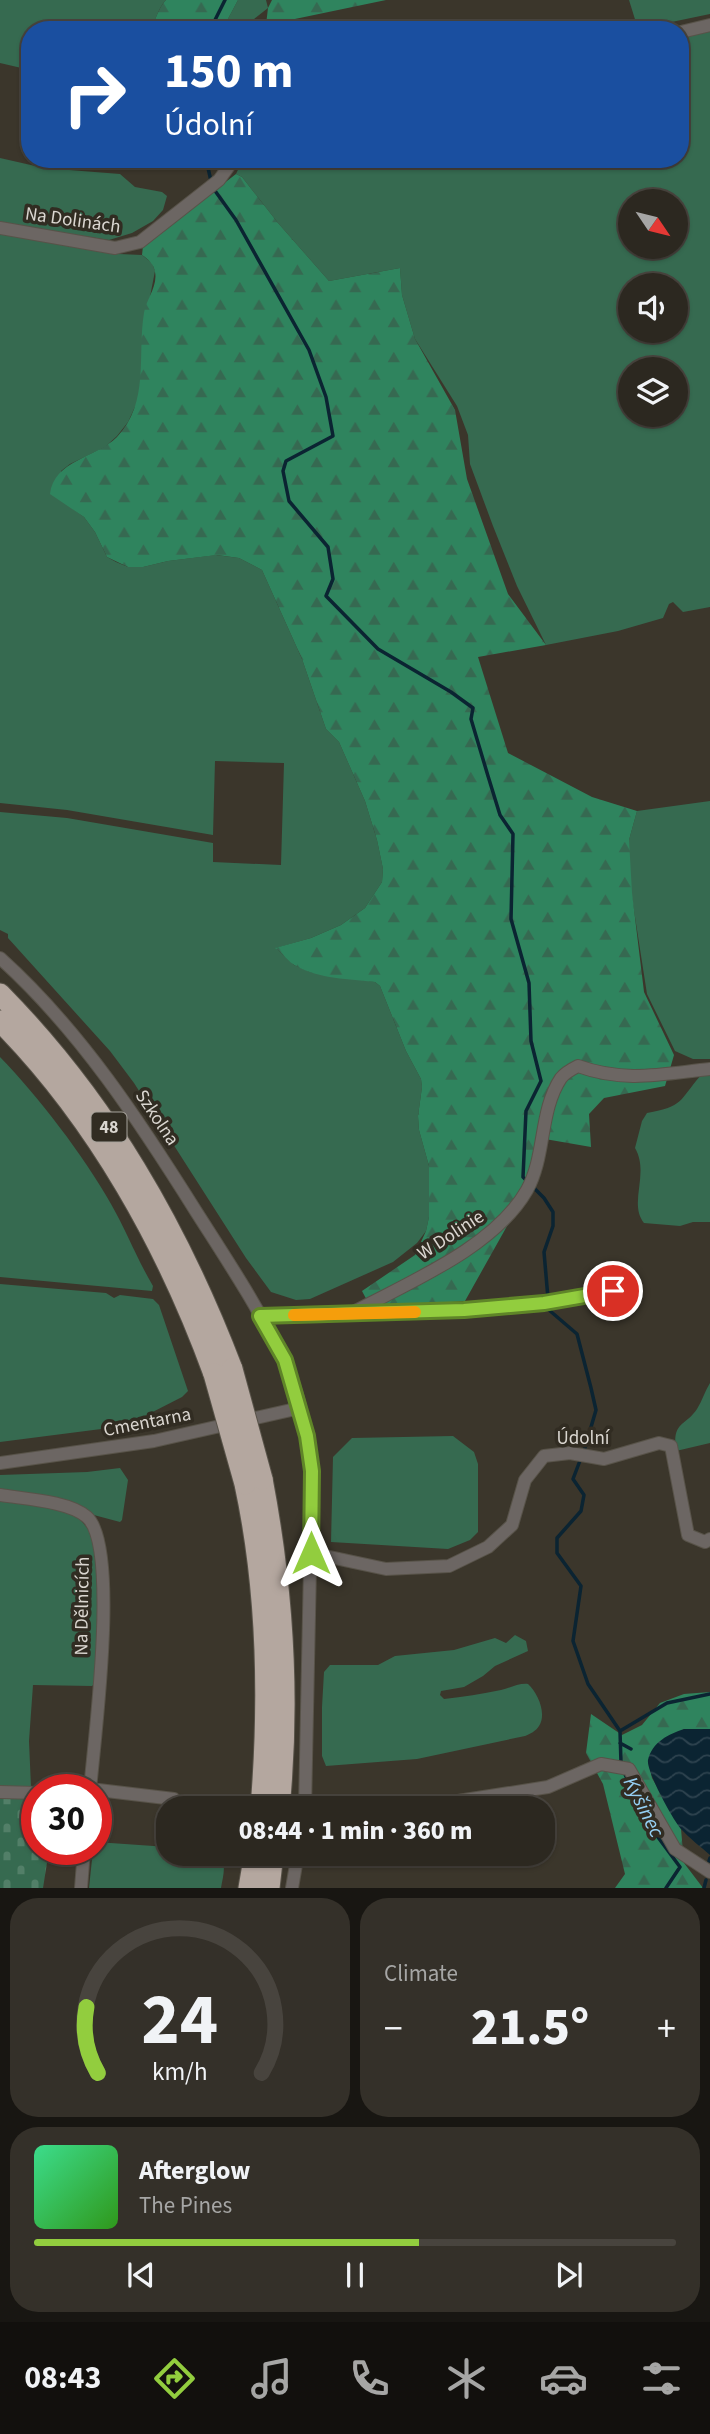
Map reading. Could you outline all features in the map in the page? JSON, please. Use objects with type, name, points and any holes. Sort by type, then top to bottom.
[{"type":"highway","name":"48","points":[[0,994],[66,1069],[103,1118],[163,1213],[185,1258],[223,1371],[276,1559],[284,1644],[284,1733],[280,1796]]},
{"type":"highway","name":"48","points":[[0,1021],[65,1097],[135,1202],[223,1371]]},
{"type":"highway","name":"48","points":[[253,1481],[266,1642],[267,1724],[262,1796]]},
{"type":"highway","points":[[249,1888],[253,1866]]},
{"type":"highway","points":[[268,1888],[271,1866]]},
{"type":"street","points":[[689,30],[710,25]]},
{"type":"street","name":"Na Dolinách","points":[[0,228],[115,248],[140,243],[219,180],[228,168]]},
{"type":"street","name":"Szkolna","points":[[0,958],[78,1040],[124,1101],[186,1195],[285,1360],[307,1436],[312,1471],[305,1796]]},
{"type":"street","name":"W Dolinie","points":[[350,1314],[452,1259],[492,1233],[511,1213],[535,1175],[552,1097],[562,1076],[578,1066],[597,1073],[627,1077],[710,1069]]},
{"type":"street","points":[[260,1316],[464,1310],[548,1302],[613,1291]]},
{"type":"street","name":"Cmentarna","points":[[0,1463],[154,1441],[300,1408]]},
{"type":"street","name":"Údolní","points":[[311,1553],[386,1569],[449,1566],[488,1547],[512,1525],[525,1480],[544,1456],[570,1453],[604,1459],[659,1443],[671,1446],[688,1535],[705,1542],[710,1539]]},
{"type":"street","name":"Na Dělnicích","points":[[0,1495],[71,1508],[87,1517],[97,1531],[102,1554],[103,1606],[91,1774]]},
{"type":"street","points":[[495,1796],[548,1787],[601,1764],[628,1769],[675,1849],[710,1872]]},
{"type":"street","points":[[0,1792],[21,1793]]},
{"type":"street","points":[[112,1792],[156,1797]]},
{"type":"street","points":[[81,1888],[83,1865]]},
{"type":"street","points":[[292,1888],[296,1866]]},
{"type":"green space","points":[[0,0],[166,0],[154,21],[21,21],[21,68],[0,63]]},
{"type":"green space","points":[[166,0],[238,0],[227,21],[154,21]]},
{"type":"green space","points":[[238,0],[266,0],[268,8],[251,21],[227,21]]},
{"type":"green space","points":[[272,0],[386,0],[285,21],[266,21]]},
{"type":"green space","points":[[629,0],[710,0],[710,14],[676,21],[636,21]]},
{"type":"green space","points":[[710,31],[710,607],[683,612],[673,602],[669,604],[663,618],[618,631],[546,645],[517,586],[493,526],[470,464],[468,435],[457,406],[415,339],[402,295],[400,268],[329,281],[242,177],[236,174],[239,168],[689,168],[689,35]]},
{"type":"green space","points":[[0,158],[21,163],[21,168],[120,174],[135,187],[162,192],[167,196],[163,210],[153,221],[132,233],[109,240],[0,223]]},
{"type":"green space","points":[[236,174],[242,177],[329,281],[400,268],[402,295],[415,339],[455,410],[467,479],[508,594],[546,645],[478,657],[508,753],[592,797],[637,811],[629,840],[632,893],[644,992],[674,1055],[665,1086],[604,1098],[589,1114],[591,1147],[545,1139],[516,1210],[465,1301],[371,1308],[362,1291],[415,1255],[426,1231],[429,1217],[429,1166],[419,1130],[421,1079],[406,1051],[380,986],[375,982],[315,974],[293,964],[275,948],[311,938],[341,925],[365,908],[382,882],[383,869],[365,801],[339,742],[326,729],[302,659],[262,570],[239,558],[217,555],[128,567],[107,557],[84,517],[50,494],[59,474],[117,437],[134,409],[140,378],[144,313],[155,277],[152,264],[142,255],[143,246]]},
{"type":"green space","points":[[0,232],[119,254],[142,255],[152,263],[155,271],[142,338],[139,398],[128,422],[117,436],[105,447],[61,471],[73,509],[84,517],[95,532],[107,557],[128,567],[216,555],[239,558],[262,570],[302,659],[326,729],[339,742],[365,801],[377,840],[383,869],[382,882],[365,908],[341,925],[311,938],[276,948],[294,965],[310,972],[375,982],[380,986],[406,1051],[421,1079],[418,1116],[429,1166],[429,1217],[426,1231],[417,1243],[393,1262],[310,1299],[296,1300],[271,1292],[246,1258],[134,1083],[110,1051],[8,938],[8,934],[0,930],[0,812],[67,818],[213,843],[213,862],[281,865],[284,763],[215,761],[213,835],[67,810],[0,803]]},
{"type":"green space","points":[[710,801],[710,1059],[693,1059],[675,1051],[647,994],[628,872],[629,840],[637,811]]},
{"type":"green space","points":[[0,1057],[45,1108],[88,1166],[153,1286],[152,1291],[0,1277]]},
{"type":"green space","points":[[710,1074],[710,1222],[693,1222],[680,1226],[644,1223],[638,1207],[640,1168],[635,1148],[642,1121],[647,1113],[679,1102],[701,1075]]},
{"type":"green space","points":[[0,1284],[106,1293],[114,1298],[120,1295],[153,1299],[159,1305],[188,1391],[182,1397],[137,1420],[109,1428],[0,1442]]},
{"type":"green space","points":[[710,1383],[710,1443],[676,1451],[676,1434],[680,1425],[697,1409]]},
{"type":"green space","points":[[453,1436],[474,1452],[478,1464],[478,1532],[470,1540],[448,1549],[331,1542],[333,1457],[352,1438]]},
{"type":"green space","points":[[120,1468],[128,1480],[120,1522],[0,1490],[0,1475]]},
{"type":"green space","points":[[0,1499],[63,1509],[83,1523],[97,1552],[99,1609],[95,1683],[92,1686],[33,1685],[29,1741],[30,1774],[21,1774],[21,1787],[0,1787]]},
{"type":"green space","points":[[515,1635],[526,1641],[528,1651],[495,1666],[464,1687],[441,1691],[440,1695],[444,1699],[528,1684],[538,1698],[542,1710],[541,1721],[533,1732],[417,1759],[326,1766],[322,1756],[322,1707],[324,1672],[330,1665],[378,1665],[395,1656],[454,1650],[495,1638],[506,1643]]},
{"type":"green space","points":[[710,1692],[710,1729],[684,1729],[648,1760],[652,1778],[681,1829],[684,1863],[703,1888],[615,1888],[625,1874],[603,1784],[586,1753],[591,1714],[622,1735],[642,1725],[660,1703],[684,1694]]},
{"type":"green space","points":[[0,1796],[21,1797],[21,1865],[47,1865],[43,1888],[0,1888]]},
{"type":"green space","points":[[112,1843],[156,1846],[156,1866],[224,1866],[221,1888],[89,1888],[91,1865],[112,1865]]},
{"type":"water","points":[[684,1729],[710,1729],[710,1855],[677,1824],[649,1766],[648,1760],[653,1748],[667,1736]]},
{"type":"waterway","points":[[214,21],[225,0]]},
{"type":"waterway","points":[[208,168],[211,181]]},
{"type":"waterway","points":[[213,188],[236,220],[309,350],[326,397],[333,436],[286,461],[283,471],[289,501],[328,547],[333,579],[326,596],[378,649],[473,708],[471,719],[500,815],[513,834],[511,919],[529,983],[531,1041],[541,1081],[526,1111],[523,1177],[528,1182]]},
{"type":"waterway","points":[[533,1187],[553,1212],[553,1226],[544,1252],[549,1310],[577,1334],[596,1410],[584,1451]]},
{"type":"waterway","points":[[581,1458],[573,1479],[584,1495],[581,1511],[557,1538],[557,1553],[581,1586],[573,1641],[588,1684],[620,1731]]},
{"type":"waterway","name":"Kyšinec","points":[[621,1763],[620,1731],[667,1703],[710,1694]]},
{"type":"waterway","points":[[620,1743],[631,1749]]},
{"type":"waterway","name":"Kyšinec","points":[[623,1770],[649,1825],[680,1867],[666,1888]]},
{"type":"waterway","points":[[704,1888],[706,1880]]},
{"type":"slow traffic","points":[[294,1315],[415,1312]]},
{"type":"route","points":[[311,1553],[312,1471],[307,1436],[285,1360],[260,1316],[464,1310],[544,1303],[613,1291]]}]
